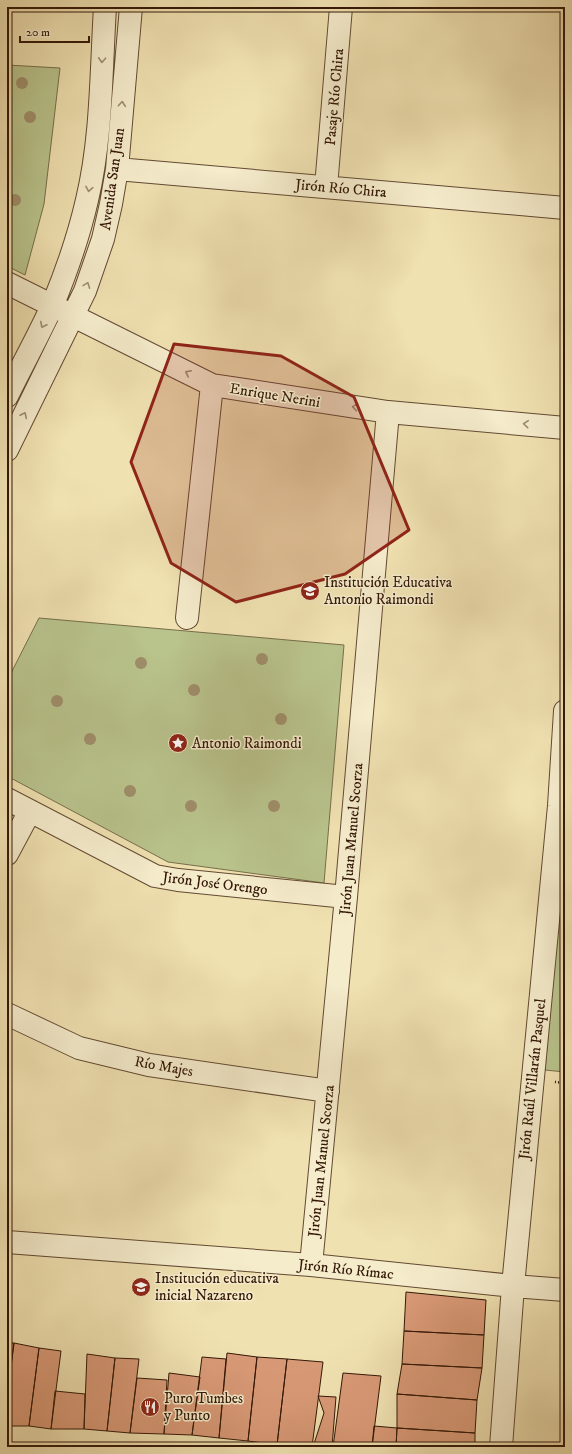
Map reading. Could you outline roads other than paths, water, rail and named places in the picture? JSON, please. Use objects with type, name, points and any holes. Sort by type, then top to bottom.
[{"type":"street","name":"Avenida San Juan","points":[[7,396],[52,305],[66,272],[88,199],[98,129],[105,7]]},
{"type":"street","name":"Avenida San Juan","points":[[7,450],[73,316],[95,266],[103,239],[117,169],[131,7]]},
{"type":"street","name":"Pasaje Río Chira","points":[[326,187],[341,7]]},
{"type":"street","name":"Jirón Río Chira","points":[[117,169],[565,208]]},
{"type":"street","name":"Enrique Nerini","points":[[7,283],[212,385],[388,412],[565,428]]},
{"type":"street","points":[[186,618],[212,385]]},
{"type":"street","name":"Jirón Juan Manuel Scorza","points":[[310,1264],[346,898],[388,412]]},
{"type":"street","name":"Jirón Raúl Villarán Pasquel","points":[[501,1447],[513,1286],[559,806],[565,711]]},
{"type":"street","name":"Jirón José Orengo","points":[[7,799],[155,876],[178,880],[346,898]]},
{"type":"street","points":[[7,854],[30,811]]},
{"type":"street","name":"Río Majes","points":[[7,1014],[79,1048],[149,1065],[328,1091]]},
{"type":"street","name":"Jirón Río Rímac","points":[[7,1242],[310,1264],[513,1286],[565,1290]]},
{"type":"place","name":"Institución Educativa Antonio Raimondi","points":[[310,591]]},
{"type":"place","name":"Antonio Raimondi","points":[[178,743]]},
{"type":"place","name":"Institución educativa inicial Nazareno","points":[[141,1287]]},
{"type":"place","name":"Puro Tumbes y Punto","points":[[150,1407]]}]
